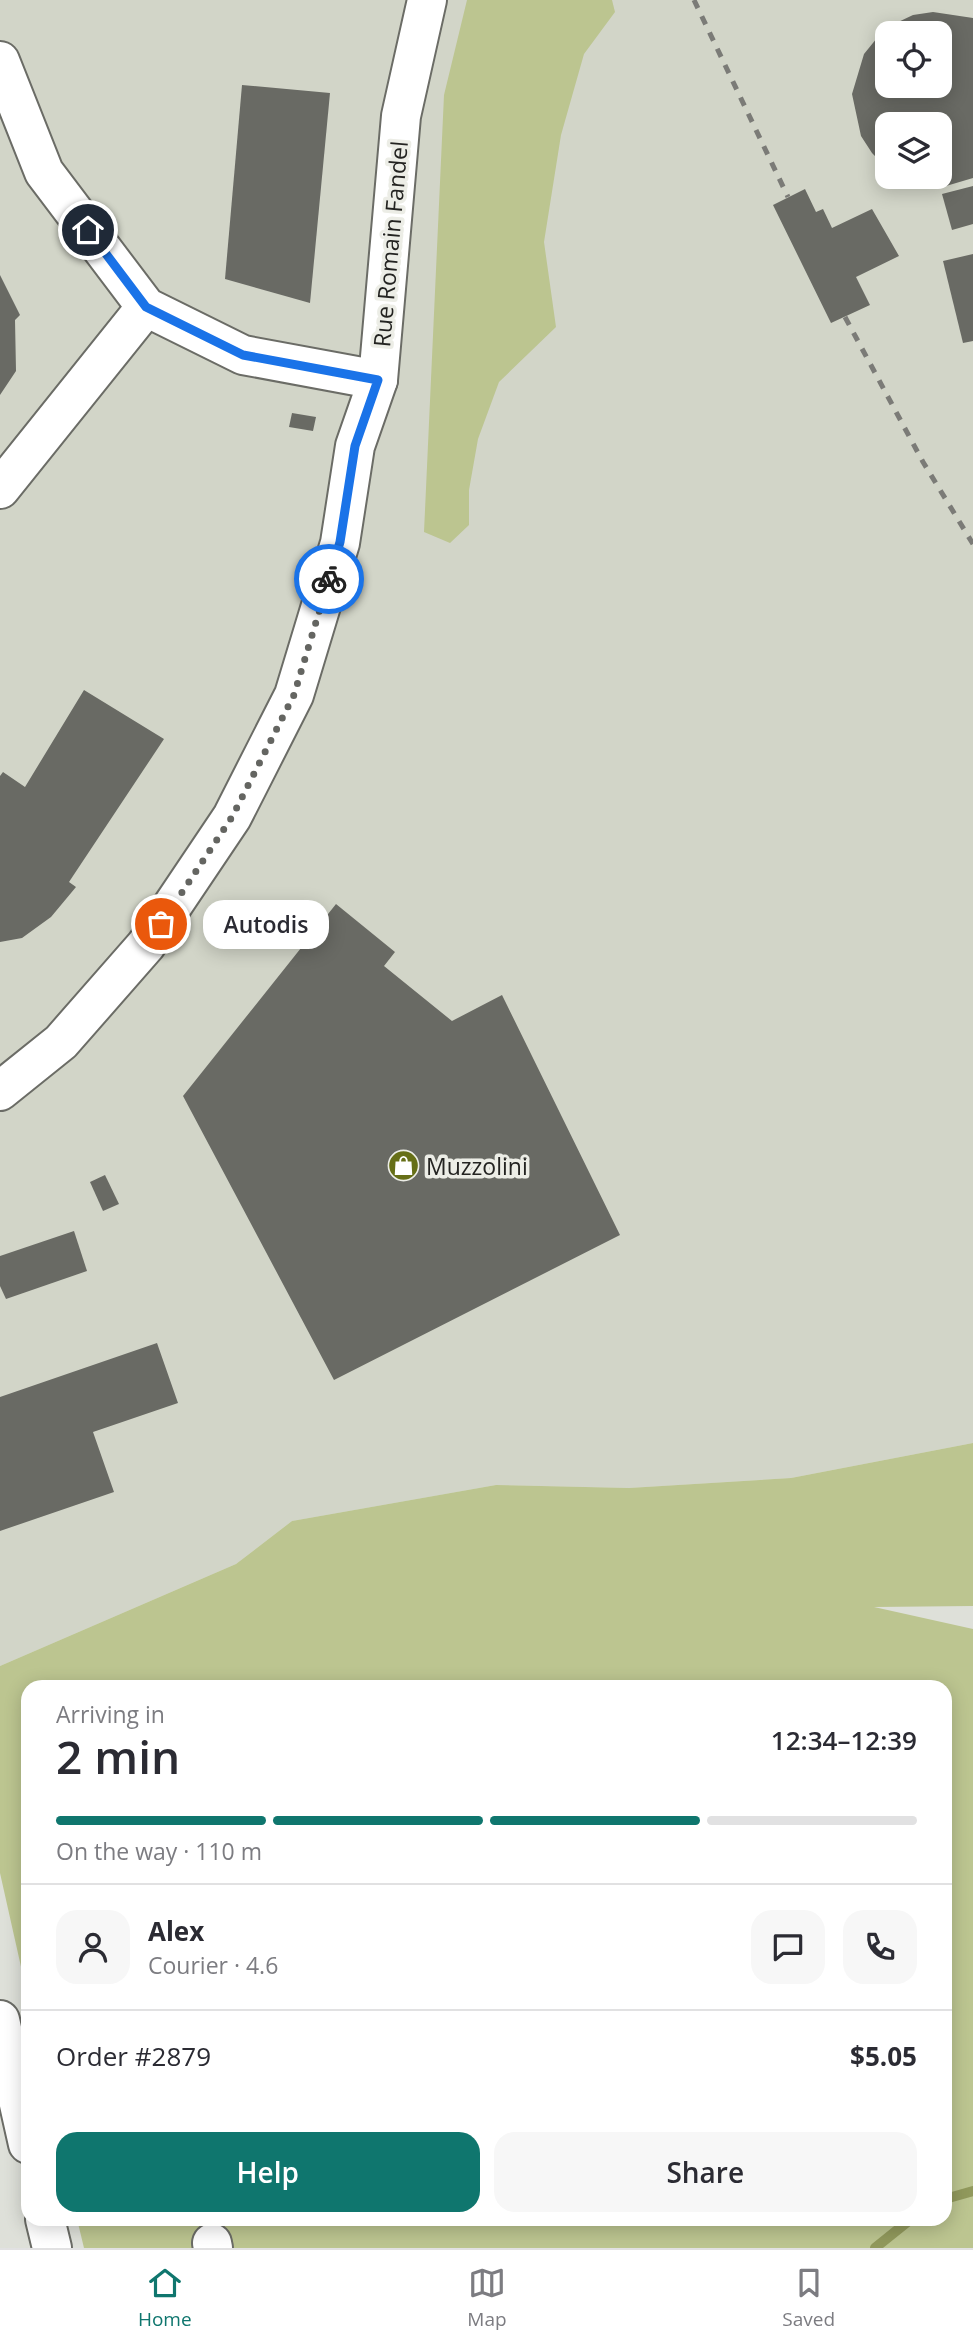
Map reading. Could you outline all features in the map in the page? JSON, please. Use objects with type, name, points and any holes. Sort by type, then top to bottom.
[{"type":"street","name":"Rue Romain Fandel","points":[[0,1091],[61,1042],[146,945],[232,817],[294,695],[340,542],[355,446],[378,380],[401,116],[427,0]]},
{"type":"street","points":[[0,61],[44,172],[146,307],[243,355],[378,380]]},
{"type":"street","points":[[0,489],[146,307]]},
{"type":"street","points":[[0,2020],[21,2113]]},
{"type":"street","points":[[46,2226],[51,2248]]},
{"type":"shaded area","points":[[0,0],[973,0],[973,1443],[791,1478],[629,1488],[496,1485],[292,1521],[236,1564],[0,1666]]},
{"type":"green space","points":[[467,0],[612,0],[615,12],[584,54],[561,135],[544,242],[556,327],[499,382],[478,439],[469,490],[469,525],[450,543],[424,532],[444,95]]},
{"type":"green space","points":[[973,1443],[973,1606],[874,1607],[973,1629],[973,2248],[84,2248],[79,2226],[952,2226],[952,1680],[21,1680],[21,1967],[0,1873],[0,1666],[236,1564],[292,1521],[496,1485],[629,1488],[791,1478]]},
{"type":"building","points":[[933,12],[973,18],[973,178],[952,184],[952,112],[875,112],[875,156],[861,136],[852,94],[864,54],[875,40],[875,98],[952,98],[952,21],[900,21],[913,15]]},
{"type":"building","points":[[242,85],[330,93],[310,303],[225,279]]},
{"type":"building","points":[[973,186],[973,224],[952,230],[942,194]]},
{"type":"building","points":[[805,189],[816,212],[823,209],[832,228],[872,209],[899,256],[856,277],[870,305],[831,323],[773,205]]},
{"type":"building","points":[[973,254],[973,341],[963,343],[943,261]]},
{"type":"building","points":[[0,275],[20,315],[15,320],[16,371],[0,395]]},
{"type":"building","points":[[292,413],[316,417],[313,431],[289,427]]},
{"type":"building","points":[[84,690],[164,739],[69,882],[76,887],[51,917],[22,938],[0,942],[0,776],[3,772],[25,787]]},
{"type":"building","name":"Muzzolini","points":[[336,904],[395,952],[384,966],[452,1021],[502,995],[620,1235],[334,1380],[183,1096]]},
{"type":"building","points":[[105,1175],[119,1204],[103,1211],[90,1182]]},
{"type":"building","points":[[74,1231],[87,1271],[6,1299],[0,1286],[0,1256]]},
{"type":"building","points":[[157,1343],[178,1403],[93,1432],[114,1492],[0,1531],[0,1397]]},
{"type":"waterway","points":[[952,2197],[973,2191]]},
{"type":"waterway","points":[[875,2248],[902,2226]]},
{"type":"railway","points":[[694,0],[788,197]]},
{"type":"railway","points":[[845,317],[923,462],[973,544]]},
{"type":"way so far","points":[[161,924],[232,817],[294,695],[329,579]]},
{"type":"place","name":"Autodis","points":[[161,924]]},
{"type":"place","name":"Muzzolini","points":[[403,1166]]},
{"type":"route","points":[[88,230],[146,307],[243,355],[378,380],[355,446],[340,542],[329,579]]}]
